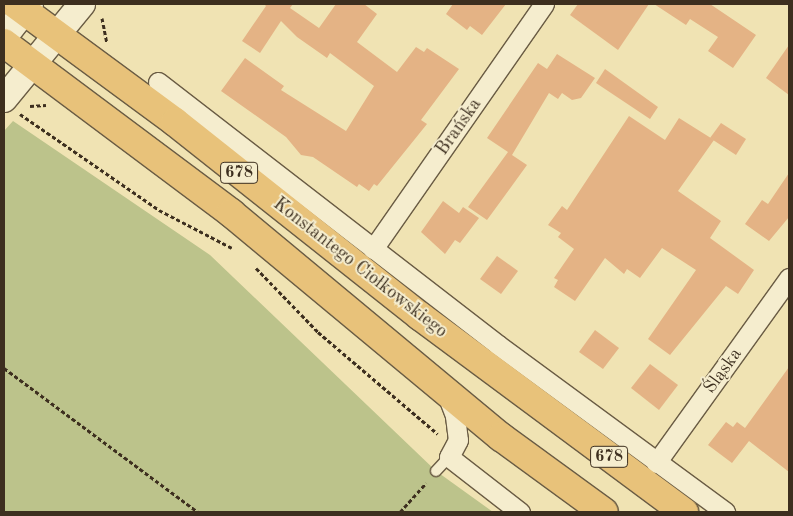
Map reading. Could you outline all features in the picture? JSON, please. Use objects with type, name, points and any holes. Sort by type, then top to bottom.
[{"type":"main road","name":"Konstantego Ciołkowskiego","points":[[23,6],[56,33],[147,87],[181,113],[420,316],[684,512]]},
{"type":"main road","name":"Konstantego Ciołkowskiego","points":[[4,43],[116,129],[232,213],[501,437],[604,512]]},
{"type":"main road","points":[[116,129],[111,117],[113,102],[119,96],[147,87]]},
{"type":"main road","points":[[390,345],[388,329],[392,322],[407,314],[420,316]]},
{"type":"street","points":[[9,105],[32,65],[56,33],[82,4]]},
{"type":"street","name":"Brańska","points":[[373,249],[544,4]]},
{"type":"street","points":[[4,37],[23,6]]},
{"type":"street","name":"Konstantego Ciołkowskiego","points":[[181,113],[373,249],[656,463],[725,512]]},
{"type":"street","name":"Śląska","points":[[656,463],[787,285]]},
{"type":"street","points":[[446,391],[455,416],[458,440],[449,457],[520,512]]},
{"type":"lane","points":[[436,471],[449,457]]},
{"type":"path","points":[[9,105],[48,105]]},
{"type":"path","points":[[9,105],[159,210],[240,252]]},
{"type":"path","points":[[249,260],[318,332],[426,424],[442,436],[458,440]]},
{"type":"path","points":[[4,368],[198,512]]},
{"type":"path","points":[[400,512],[436,471]]},
{"type":"green space","points":[[13,121],[210,255],[436,471],[493,512],[4,512],[4,131]]},
{"type":"building","points":[[264,4],[293,4],[290,8],[319,28],[336,4],[364,4],[377,14],[357,42],[397,72],[416,47],[424,52],[427,48],[459,69],[421,120],[427,124],[377,186],[374,184],[369,191],[359,184],[357,187],[313,157],[301,155],[286,137],[221,91],[245,58],[284,86],[281,90],[346,131],[374,86],[330,53],[327,58],[297,37],[281,21],[260,53],[242,41],[266,6]]},
{"type":"building","points":[[453,4],[506,4],[482,35],[470,26],[467,30],[446,14]]},
{"type":"building","points":[[578,4],[649,4],[618,50],[570,15]]},
{"type":"building","points":[[654,4],[710,4],[756,35],[733,68],[708,51],[718,37],[690,19],[686,25]]},
{"type":"building","points":[[789,45],[789,95],[766,78]]},
{"type":"building","points":[[557,54],[595,78],[581,98],[572,100],[562,93],[558,99],[549,93],[512,155],[527,165],[487,220],[468,207],[508,152],[487,138],[538,63],[547,69]]},
{"type":"building","points":[[605,69],[658,107],[650,119],[596,83]]},
{"type":"building","points":[[629,116],[665,140],[679,118],[714,140],[678,191],[721,221],[710,238],[754,270],[738,294],[726,286],[670,355],[648,339],[696,270],[662,248],[640,278],[627,269],[624,274],[605,258],[575,301],[554,287],[558,280],[554,278],[574,249],[558,237],[561,233],[548,225],[562,206],[567,210]]},
{"type":"building","points":[[721,123],[746,139],[736,155],[710,138]]},
{"type":"building","points":[[789,173],[789,217],[769,241],[745,224],[762,200],[768,204]]},
{"type":"building","points":[[443,201],[459,213],[463,207],[479,218],[460,243],[455,240],[445,254],[421,232]]},
{"type":"building","points":[[497,256],[518,271],[501,294],[480,279]]},
{"type":"building","points":[[595,330],[619,348],[603,369],[579,352]]},
{"type":"building","points":[[650,364],[678,385],[659,410],[631,388]]},
{"type":"building","points":[[789,367],[789,472],[749,441],[732,463],[708,445],[726,422],[733,427],[737,422],[745,428]]}]
